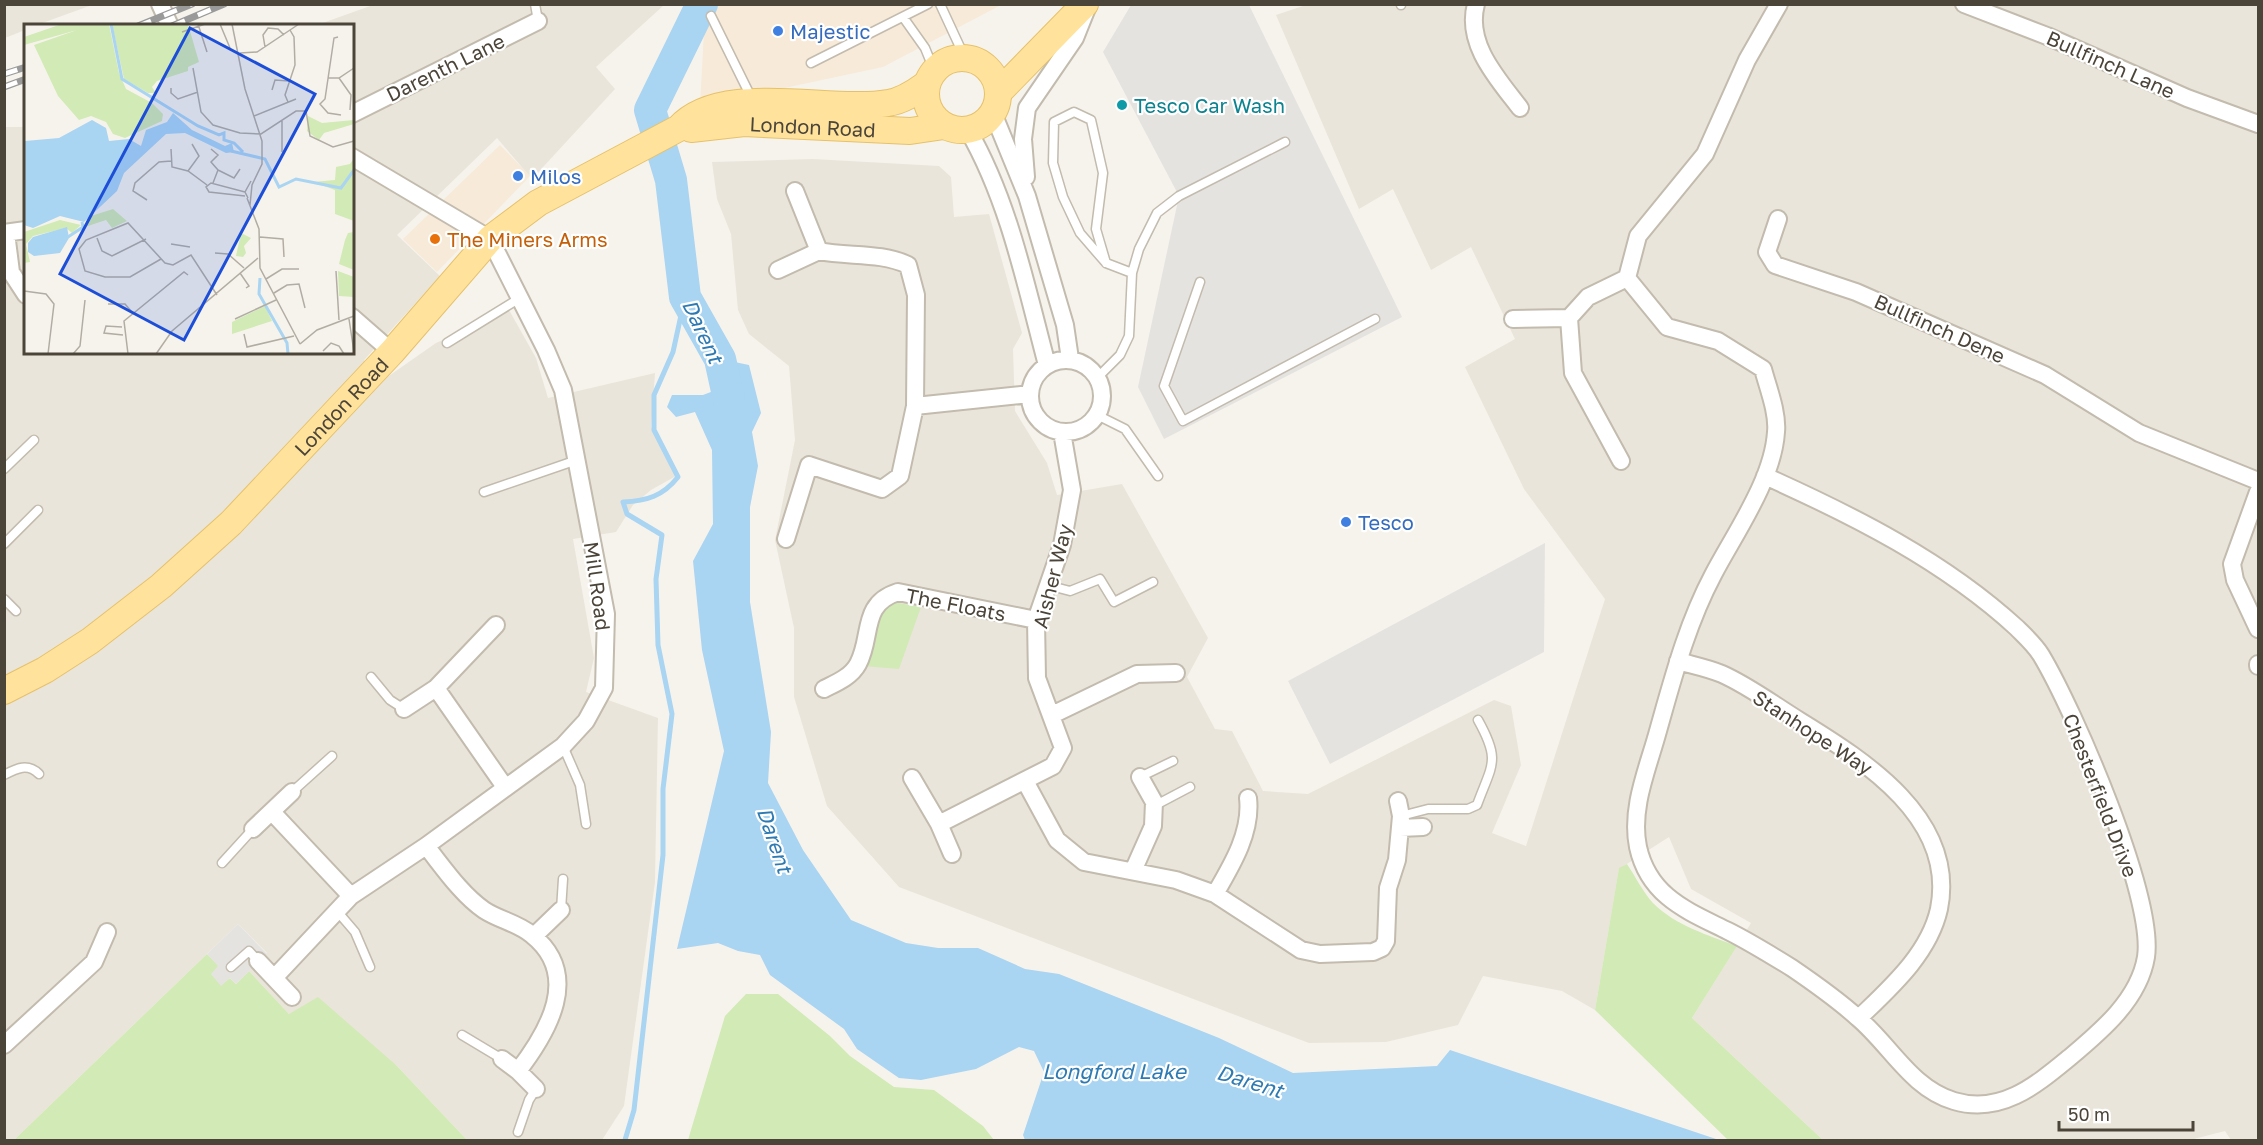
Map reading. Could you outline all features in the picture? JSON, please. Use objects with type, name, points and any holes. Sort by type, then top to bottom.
[{"type":"main road","name":"London Road","points":[[759,113],[910,131],[980,126],[1042,46],[1087,4]]},
{"type":"main road","name":"London Road","points":[[4,691],[63,658],[161,586],[231,523],[392,352],[490,239],[537,203],[676,130],[759,113],[890,103],[930,78],[946,61],[1010,58],[1042,46]]},
{"type":"main road","points":[[974,61],[994,77],[996,103]]},
{"type":"main road","points":[[930,78],[928,108],[934,118],[956,128]]},
{"type":"street","points":[[160,4],[169,24]]},
{"type":"street","points":[[1027,196],[1023,139],[1027,108],[1075,38],[1087,4]]},
{"type":"street","points":[[1476,4],[1473,16],[1483,59],[1520,108]]},
{"type":"street","points":[[1513,320],[1569,318],[1588,297],[1627,278],[1638,236],[1705,154],[1747,60],[1779,4]]},
{"type":"street","name":"Bullfinch Lane","points":[[1964,4],[2047,36],[2187,98],[2259,124]]},
{"type":"street","name":"Darenth Lane","points":[[354,113],[537,13]]},
{"type":"street","points":[[996,103],[1004,133],[1027,196],[1065,325],[1070,359]]},
{"type":"street","points":[[956,128],[986,161],[999,195],[1047,365]]},
{"type":"street","points":[[354,158],[490,239]]},
{"type":"street","points":[[795,191],[819,250]]},
{"type":"street","name":"Bullfinch Dene","points":[[1778,219],[1767,252],[1776,265],[1856,291],[2045,375],[2139,433],[2259,481]]},
{"type":"street","points":[[24,230],[5,233],[11,272],[24,292]]},
{"type":"street","name":"Mill Road","points":[[274,978],[351,896],[426,846],[563,746],[586,721],[604,688],[606,614],[564,390],[490,239]]},
{"type":"street","points":[[778,270],[819,250],[846,256],[889,256],[908,266],[916,295],[915,406],[900,476],[882,489],[809,465],[786,539]]},
{"type":"street","name":"Chesterfield Drive","points":[[1627,278],[1667,327],[1718,341],[1764,369],[1777,430],[1765,476],[1691,621],[1678,661],[1637,805],[1636,832],[1639,850],[1647,872],[1658,889],[1670,901],[1691,915],[1752,943],[1794,970],[1859,1018],[1920,1084],[1936,1094],[1958,1102],[1974,1104],[2010,1100],[2034,1086],[2087,1043],[2126,1002],[2140,976],[2147,954],[2143,923],[2126,851],[2111,810],[2064,700],[2039,651],[1978,596],[1914,551],[1836,509],[1765,476]]},
{"type":"street","points":[[1569,318],[1573,373],[1621,460]]},
{"type":"street","points":[[354,319],[392,352]]},
{"type":"street","points":[[1070,359],[1088,366],[1098,377],[1103,395],[1097,415],[1083,428],[1062,432],[1048,427],[1038,418],[1029,394],[1033,380],[1047,365],[1070,359]]},
{"type":"street","points":[[915,406],[1029,394]]},
{"type":"street","name":"Aisher Way","points":[[939,824],[1053,766],[1062,748],[1037,678],[1036,620],[1062,545],[1072,490],[1062,432]]},
{"type":"street","points":[[2259,492],[2232,564],[2235,580],[2259,630]]},
{"type":"street","name":"The Floats","points":[[824,689],[842,680],[857,665],[875,604],[885,596],[898,592],[1036,620]]},
{"type":"street","points":[[405,709],[436,688],[496,625]]},
{"type":"street","name":"Stanhope Way","points":[[1678,661],[1720,674],[1838,744],[1888,782],[1921,822],[1930,838],[1942,883],[1933,928],[1896,982],[1859,1018]]},
{"type":"street","points":[[1052,716],[1134,667],[1176,673]]},
{"type":"street","points":[[436,688],[505,787]]},
{"type":"street","points":[[1133,871],[1152,834],[1154,806],[1140,777]]},
{"type":"street","points":[[912,778],[939,824],[952,854]]},
{"type":"street","points":[[1025,781],[1057,840],[1084,862],[1176,880],[1215,894],[1300,950],[1320,954],[1374,952],[1382,948],[1386,940],[1388,888],[1397,860],[1400,815],[1423,826]]},
{"type":"street","points":[[253,829],[292,792]]},
{"type":"street","points":[[1215,894],[1233,864],[1250,816],[1248,798]]},
{"type":"street","points":[[272,812],[351,896]]},
{"type":"street","points":[[426,846],[470,898],[485,911],[516,923],[534,936],[557,967],[555,1008],[542,1040],[518,1071]]},
{"type":"street","points":[[534,936],[561,910]]},
{"type":"street","points":[[4,1045],[94,962],[107,932]]},
{"type":"street","points":[[258,961],[292,997]]},
{"type":"street","points":[[502,1059],[536,1089]]},
{"type":"lane","points":[[811,63],[903,17],[913,8],[928,4]]},
{"type":"lane","points":[[940,4],[974,61]]},
{"type":"lane","points":[[711,16],[759,113]]},
{"type":"lane","points":[[903,17],[925,48],[930,78]]},
{"type":"lane","points":[[1106,263],[1096,229],[1103,173],[1091,120],[1074,112],[1054,122],[1053,163],[1063,197],[1080,233],[1106,263],[1132,273]]},
{"type":"lane","points":[[1098,377],[1120,355],[1129,336],[1132,273],[1139,249],[1157,213],[1179,196],[1285,142]]},
{"type":"lane","points":[[1200,282],[1164,386],[1183,422],[1375,319]]},
{"type":"lane","points":[[447,343],[520,298]]},
{"type":"lane","points":[[1097,415],[1125,429],[1158,476]]},
{"type":"lane","points":[[4,469],[34,440]]},
{"type":"lane","points":[[484,492],[577,460]]},
{"type":"lane","points":[[4,544],[38,510]]},
{"type":"lane","points":[[1047,585],[1070,591],[1100,579],[1114,602],[1152,582]]},
{"type":"lane","points":[[4,599],[16,611]]},
{"type":"lane","points":[[371,677],[390,700],[405,709]]},
{"type":"lane","points":[[1400,815],[1428,809],[1468,809],[1477,805],[1494,759],[1492,744],[1478,720]]},
{"type":"lane","points":[[563,746],[580,785],[586,824]]},
{"type":"lane","points":[[292,792],[332,756]]},
{"type":"lane","points":[[1140,777],[1173,761]]},
{"type":"lane","points":[[4,775],[23,767],[33,768],[39,774]]},
{"type":"lane","points":[[1154,806],[1190,787]]},
{"type":"lane","points":[[222,863],[253,829]]},
{"type":"lane","points":[[561,910],[563,879]]},
{"type":"lane","points":[[337,911],[355,932],[370,967]]},
{"type":"lane","points":[[231,967],[249,951],[258,961]]},
{"type":"lane","points":[[462,1035],[502,1059]]},
{"type":"lane","points":[[518,1132],[529,1100],[536,1089]]},
{"type":"shaded area","points":[[5,4],[92,4],[40,24],[24,24],[24,30],[5,38]]},
{"type":"shaded area","points":[[1309,4],[2258,5],[2258,1140],[2231,1140],[2225,1131],[2190,1140],[1823,1140],[1692,1018],[1751,923],[1691,889],[1669,837],[1619,869],[1595,1010],[1562,991],[1483,976],[1458,1025],[1386,1042],[1309,1043],[899,887],[827,806],[794,697],[794,628],[775,540],[795,440],[789,366],[749,334],[738,310],[731,234],[717,199],[712,162],[813,159],[939,166],[951,177],[954,217],[989,214],[1022,333],[1013,349],[1015,411],[1047,463],[1057,495],[1122,484],[1208,638],[1187,677],[1215,729],[1232,731],[1263,791],[1308,794],[1494,700],[1511,706],[1521,765],[1492,833],[1526,846],[1605,599],[1524,489],[1465,367],[1515,339],[1471,247],[1431,270],[1393,189],[1359,209],[1276,15]]},
{"type":"shaded area","points":[[373,5],[664,5],[596,67],[615,89],[532,179],[497,138],[397,235],[440,276],[364,360],[383,380],[436,343],[509,310],[536,358],[548,398],[655,373],[651,427],[676,476],[651,490],[633,505],[616,532],[573,539],[594,658],[586,692],[658,718],[655,882],[624,1106],[602,1140],[467,1140],[396,1065],[289,1014],[249,971],[267,953],[238,924],[14,1140],[5,1140],[5,127],[24,127],[24,354],[354,354],[354,24],[320,24]]},
{"type":"shaded area","points":[[715,5],[1001,5],[883,67],[700,106],[705,13]]},
{"type":"shaded area","points":[[1131,5],[1249,5],[1402,317],[1164,439],[1138,387],[1179,196],[1103,52]]},
{"type":"shaded area","points":[[500,145],[530,176],[437,272],[403,239]]},
{"type":"shaded area","points":[[1545,543],[1544,652],[1330,764],[1288,681]]},
{"type":"shaded area","points":[[238,924],[267,954],[236,984],[230,978],[221,986],[211,974],[218,966],[207,954]]},
{"type":"green space","points":[[881,600],[921,607],[899,669],[863,666]]},
{"type":"green space","points":[[1627,864],[1649,899],[1662,911],[1693,929],[1737,946],[1692,1018],[1823,1140],[1728,1140],[1595,1010],[1619,868]]},
{"type":"green space","points":[[207,954],[219,966],[221,985],[230,978],[236,984],[249,971],[289,1014],[318,997],[396,1065],[467,1140],[14,1140]]},
{"type":"green space","points":[[746,994],[778,994],[830,1036],[850,1056],[894,1087],[934,1090],[983,1126],[994,1140],[688,1140],[725,1016]]},
{"type":"water","name":"Longford Lake","points":[[720,359],[749,365],[761,413],[752,432],[758,466],[750,507],[750,602],[771,732],[768,783],[803,850],[851,920],[906,943],[938,948],[978,948],[1025,969],[1059,974],[1219,1038],[1293,1073],[1437,1066],[1450,1050],[1719,1140],[1025,1140],[1023,1135],[1044,1072],[1034,1051],[1019,1047],[976,1069],[921,1080],[899,1078],[857,1049],[844,1029],[770,975],[760,955],[738,951],[718,943],[677,949],[724,751],[702,650],[693,561],[713,524],[712,450],[695,412],[676,417],[667,407],[672,395],[703,395],[716,390]]},
{"type":"waterway","name":"Darent","points":[[702,4],[650,110],[671,180],[685,297],[720,359],[729,400]]},
{"type":"waterway","points":[[625,1140],[634,1110],[663,855],[663,789],[672,714],[658,645],[656,579],[662,535],[627,514],[623,502],[654,496],[666,489],[678,477],[654,430],[654,395],[673,352],[685,297]]},
{"type":"railway","points":[[143,24],[192,4]]},
{"type":"railway","points":[[177,24],[224,4]]},
{"type":"railway","points":[[4,74],[24,68]]},
{"type":"railway","points":[[4,87],[24,80]]},
{"type":"place","name":"Majestic","points":[[778,31]]},
{"type":"place","name":"Tesco Car Wash","points":[[1122,105]]},
{"type":"place","name":"Milos","points":[[518,176]]},
{"type":"place","name":"The Miners Arms","points":[[435,239]]},
{"type":"place","name":"Tesco","points":[[1346,522]]}]
